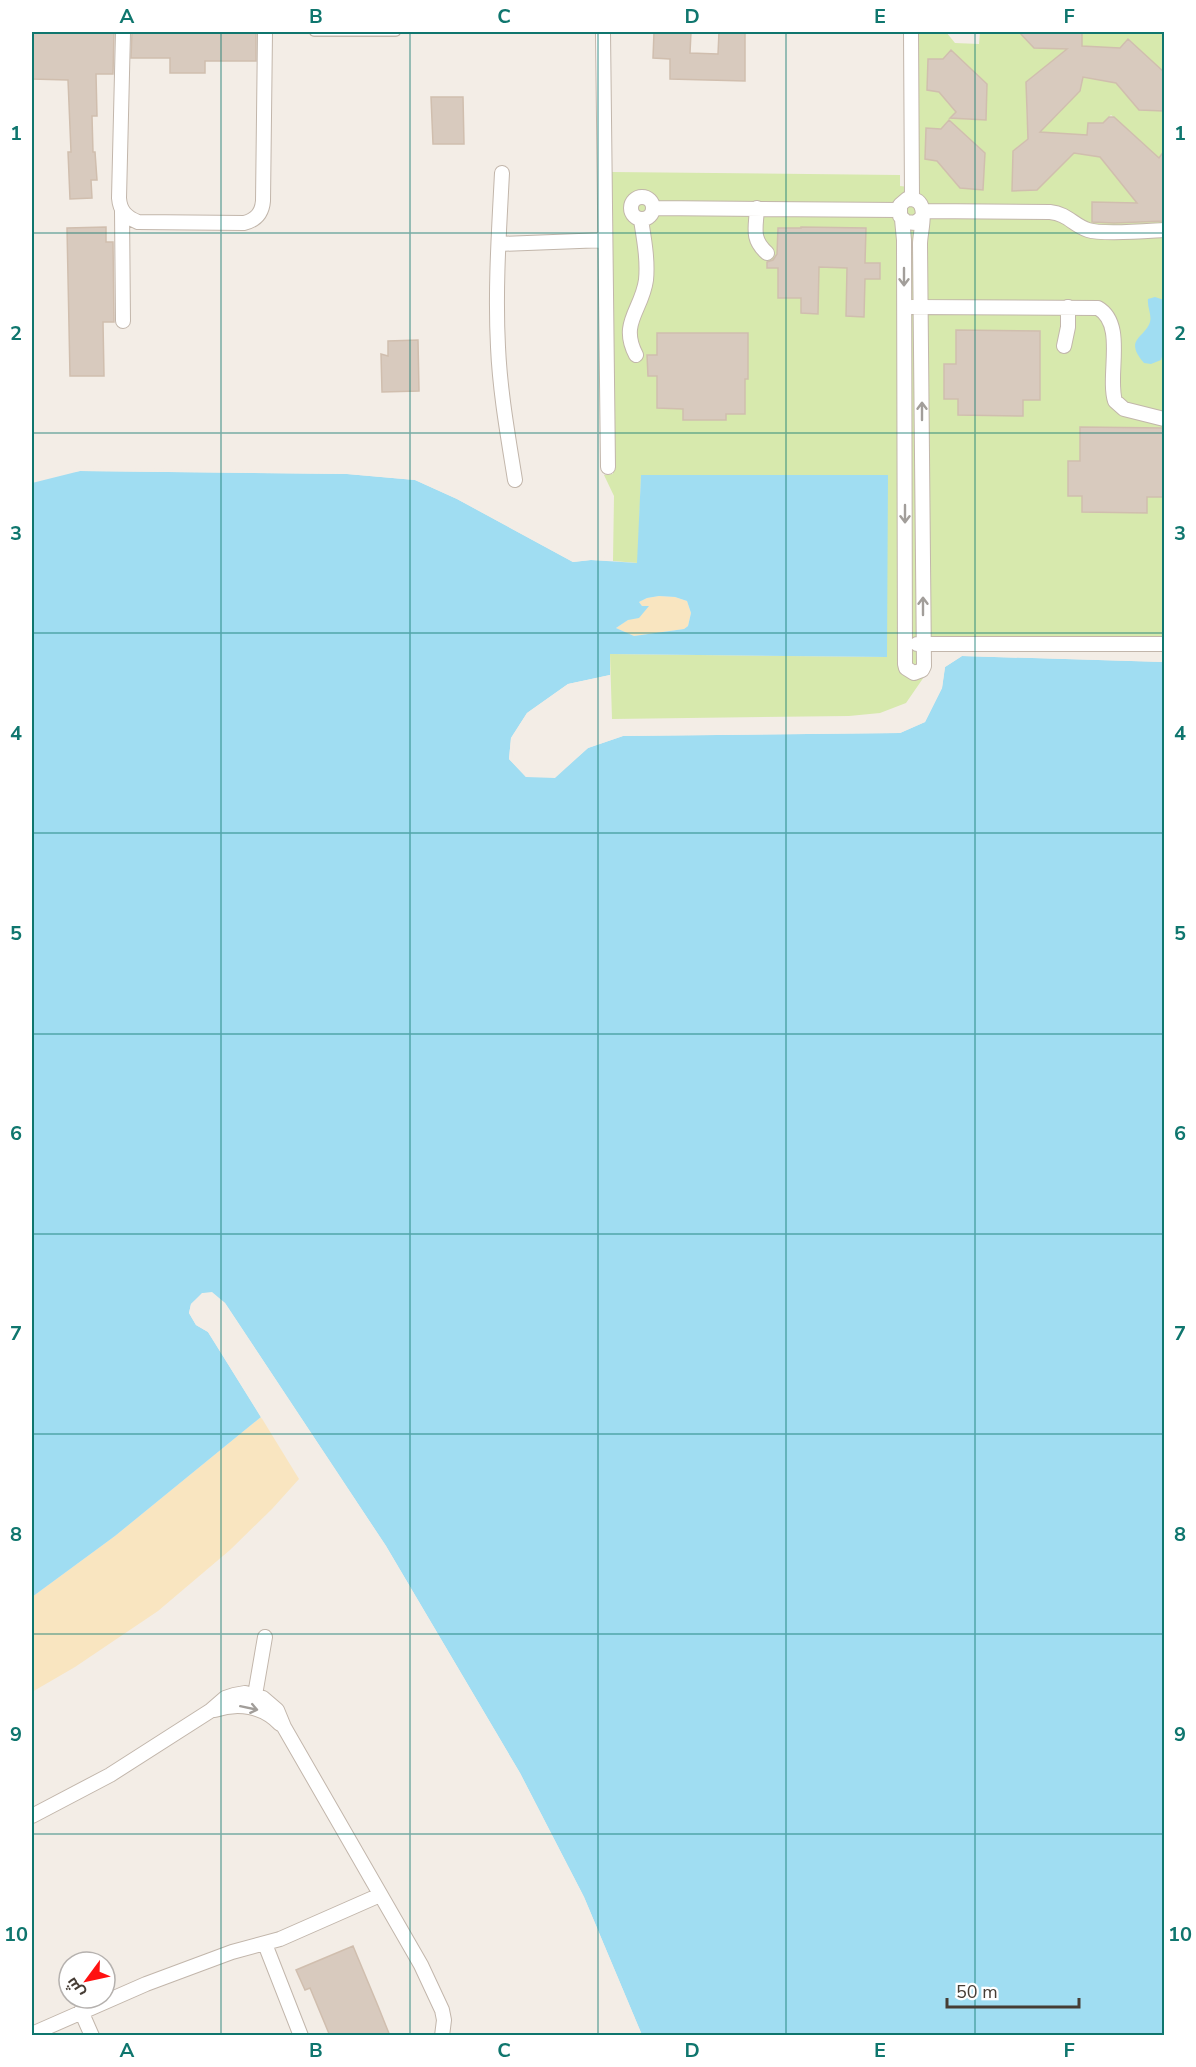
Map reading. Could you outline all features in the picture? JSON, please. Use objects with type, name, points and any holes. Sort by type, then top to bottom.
[{"type":"street","points":[[123,32],[119,198],[122,211],[123,321]]},
{"type":"street","points":[[122,211],[126,216],[138,222],[244,223],[256,218],[260,213],[264,190],[265,32]]},
{"type":"street","points":[[603,32],[608,467]]},
{"type":"street","points":[[911,32],[912,198]]},
{"type":"street","points":[[502,173],[497,320],[499,365],[515,480]]},
{"type":"street","points":[[912,198],[920,202],[923,214],[920,237],[924,666],[919,672],[914,673],[906,668],[905,644],[904,233],[900,214],[903,202],[912,198]]},
{"type":"street","points":[[636,355],[631,345],[629,327],[643,291],[646,273],[640,220],[632,214],[631,209],[634,200],[648,199],[653,208],[650,216],[640,220]]},
{"type":"street","points":[[653,208],[757,208],[900,214],[911,223],[916,223],[923,214]]},
{"type":"street","points":[[757,208],[756,239],[767,253]]},
{"type":"street","points":[[923,214],[1050,212],[1063,214],[1092,231],[1164,230]]},
{"type":"street","points":[[498,244],[605,240]]},
{"type":"street","points":[[904,307],[1098,308],[1110,317],[1113,324],[1114,398],[1118,405],[1124,409],[1164,420]]},
{"type":"street","points":[[1064,346],[1068,327],[1068,307]]},
{"type":"street","points":[[905,475],[922,475]]},
{"type":"street","points":[[905,644],[1164,644]]},
{"type":"street","points":[[255,1695],[265,1637]]},
{"type":"street","points":[[32,1816],[110,1775],[210,1712],[225,1698],[234,1695],[255,1695],[277,1710],[284,1727],[421,1965],[439,2002],[444,2020],[442,2036]]},
{"type":"street","points":[[210,1712],[230,1706],[249,1707],[268,1714],[284,1727]]},
{"type":"street","points":[[32,2034],[146,1984],[225,1954],[288,1936],[380,1895]]},
{"type":"street","points":[[265,1944],[301,2036]]},
{"type":"street","points":[[81,2011],[92,2036]]},
{"type":"lane","points":[[314,32],[396,32]]},
{"type":"green space","points":[[915,32],[946,32],[955,43],[979,44],[980,32],[1019,32],[1034,48],[1081,50],[1082,32],[1164,32],[1164,72],[1128,39],[1116,83],[1139,110],[1164,111],[1164,151],[1153,165],[1164,177],[1164,647],[934,641],[926,674],[906,703],[880,713],[849,716],[612,719],[610,654],[887,657],[887,475],[641,475],[638,563],[613,561],[614,496],[604,475],[613,474],[612,172],[900,175],[900,186],[919,188],[916,173]],"holes":[[[951,51],[987,84],[986,120],[962,119],[939,92],[927,90],[928,59],[943,59]],[[1051,62],[1085,68],[1080,91],[1048,124],[1027,124],[1026,82]],[[1111,115],[1148,148],[1122,184],[1100,157],[1087,155],[1088,123],[1103,123]],[[949,120],[985,153],[983,189],[960,188],[937,161],[925,159],[926,128],[941,129]],[[1036,132],[1078,149],[1037,190],[1012,191],[1013,151]]]},
{"type":"sand","points":[[659,596],[675,597],[687,601],[691,613],[688,626],[684,629],[634,636],[616,628],[648,606],[642,606],[639,602]]},
{"type":"sand","points":[[261,1417],[299,1479],[230,1550],[158,1611],[75,1667],[32,1692],[32,1597],[115,1536]]},
{"type":"water","points":[[1155,297],[1164,300],[1164,350],[1161,360],[1151,364],[1144,363],[1135,349],[1135,344],[1150,322],[1148,299]]},
{"type":"water","points":[[80,471],[347,474],[415,480],[457,499],[573,562],[591,560],[637,563],[641,475],[888,475],[887,657],[610,654],[610,675],[568,684],[527,713],[511,738],[509,759],[526,777],[555,777],[588,748],[623,736],[900,733],[925,722],[942,688],[945,667],[962,656],[1164,662],[1164,2035],[642,2035],[584,1897],[520,1773],[386,1546],[225,1303],[212,1293],[202,1293],[191,1304],[189,1313],[196,1325],[208,1332],[261,1417],[115,1536],[32,1597],[32,483]],"holes":[[[659,596],[675,597],[687,601],[691,613],[688,626],[684,629],[634,636],[616,628],[628,620],[639,618],[649,606],[642,606],[639,602]]]},
{"type":"pier","points":[[80,468],[347,471],[415,477],[458,497],[574,559],[613,558],[613,561],[573,562],[457,499],[415,480],[347,474],[80,471],[51,475]]},
{"type":"pier","points":[[962,653],[1164,659],[1164,662],[962,656],[945,667],[942,688],[925,722],[900,733],[623,736],[588,748],[555,778],[526,777],[509,759],[511,738],[527,713],[568,684],[610,675],[610,678],[569,687],[529,715],[514,739],[512,758],[527,774],[554,774],[586,746],[622,733],[899,730],[923,720],[939,687],[942,666]]},
{"type":"pier","points":[[212,1292],[225,1303],[386,1546],[520,1773],[584,1897],[642,2035],[639,2036],[581,1898],[517,1774],[383,1547],[223,1305],[211,1296],[204,1296],[194,1305],[192,1313],[198,1322],[211,1330],[263,1415],[262,1419],[208,1332],[196,1325],[189,1313],[191,1304],[203,1293]]},
{"type":"building","points":[[32,32],[114,32],[113,74],[96,74],[97,116],[92,116],[93,152],[95,152],[97,180],[91,180],[92,198],[70,199],[68,80],[32,79]]},
{"type":"building","points":[[132,32],[256,32],[256,61],[205,61],[205,73],[170,73],[170,58],[131,58]]},
{"type":"building","points":[[654,32],[691,32],[690,53],[718,54],[719,32],[745,32],[745,81],[670,79],[670,59],[653,58]]},
{"type":"building","points":[[1019,32],[1082,32],[1082,46],[1120,48],[1128,39],[1164,72],[1164,111],[1139,110],[1116,83],[1083,77],[1080,91],[1040,132],[1087,135],[1088,123],[1103,123],[1109,117],[1114,117],[1159,158],[1164,151],[1164,221],[1092,222],[1092,202],[1137,203],[1100,157],[1074,153],[1037,190],[1012,191],[1013,151],[1028,139],[1026,82],[1067,49],[1034,48]]},
{"type":"building","points":[[951,50],[987,84],[986,120],[950,118],[956,112],[939,92],[927,90],[928,59],[943,59]]},
{"type":"building","points":[[431,97],[463,97],[464,144],[433,144]]},
{"type":"building","points":[[949,120],[985,153],[983,190],[960,188],[937,161],[925,159],[926,128],[941,129]]},
{"type":"building","points":[[106,227],[106,242],[113,242],[114,322],[103,322],[104,376],[70,376],[67,228]]},
{"type":"building","points":[[778,228],[866,228],[865,263],[880,263],[880,279],[865,279],[864,317],[846,316],[847,268],[819,267],[818,314],[801,313],[801,298],[778,298],[778,268],[767,268],[767,262],[773,260],[777,254]]},
{"type":"building","points":[[956,330],[1040,331],[1040,400],[1023,400],[1023,416],[958,415],[958,399],[944,399],[944,364],[956,364]]},
{"type":"building","points":[[657,333],[748,333],[745,414],[726,414],[726,420],[683,420],[683,409],[657,408],[657,376],[648,376],[647,355],[657,355]]},
{"type":"building","points":[[418,340],[419,391],[382,392],[381,354],[388,356],[388,341]]},
{"type":"building","points":[[1080,427],[1164,428],[1164,497],[1147,497],[1147,513],[1082,512],[1082,496],[1068,496],[1068,461],[1080,461]]},
{"type":"building","points":[[353,1946],[390,2036],[330,2036],[310,1988],[305,1990],[296,1970]]}]
